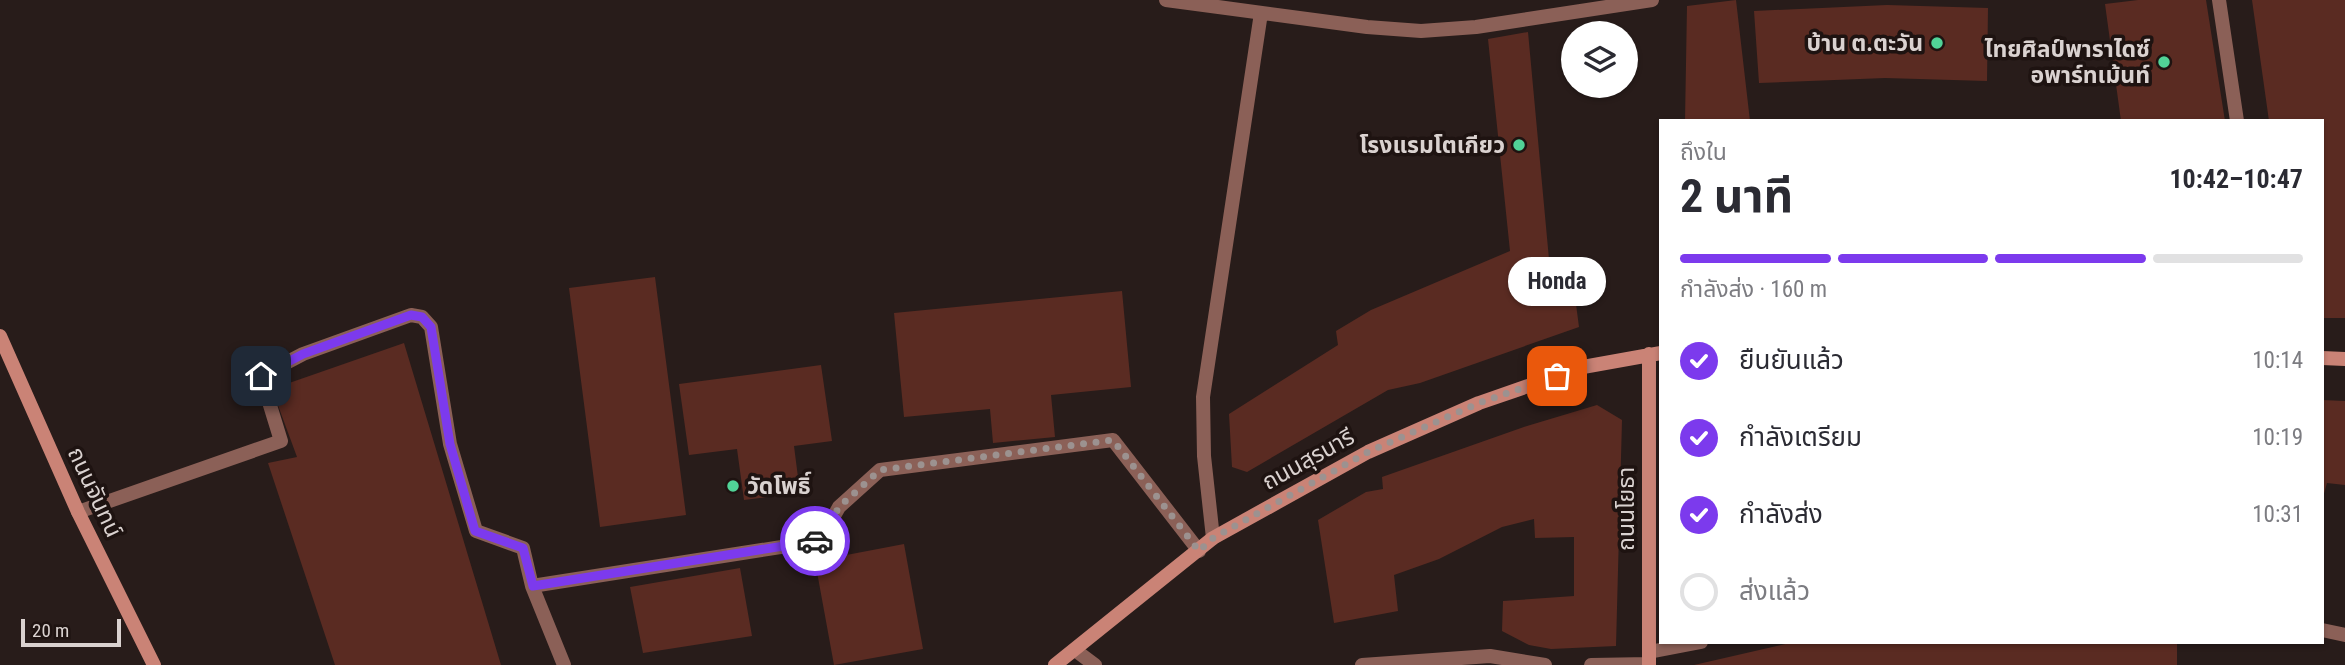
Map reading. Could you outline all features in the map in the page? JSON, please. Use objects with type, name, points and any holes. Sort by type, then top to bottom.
[{"type":"main road","name":"ถนนจันทน์","points":[[0,336],[78,512],[154,665]]},
{"type":"main road","name":"ถนนสุรนารี","points":[[1055,665],[1213,538],[1368,452],[1479,403],[1583,367],[1655,354]]},
{"type":"main road","name":"ถนนโยธา","points":[[1649,661],[1655,354]]},
{"type":"main road","points":[[2324,358],[2345,359]]},
{"type":"street","points":[[1166,0],[1421,31],[1476,27],[1593,4],[1652,0]]},
{"type":"street","points":[[2218,0],[2237,119]]},
{"type":"street","points":[[1213,538],[1204,456],[1203,397],[1261,13]]},
{"type":"street","points":[[78,512],[281,442],[261,376],[303,354],[411,315],[422,317],[431,327],[450,444],[475,531],[523,548],[533,586],[564,665]]},
{"type":"street","points":[[533,586],[813,542],[826,530],[839,507],[880,470],[1113,440],[1199,551]]},
{"type":"street","points":[[2324,630],[2345,635]]},
{"type":"street","points":[[1591,665],[1649,661],[1696,644]]},
{"type":"street","points":[[1075,650],[1095,665]]},
{"type":"street","points":[[1362,665],[1490,656],[1545,665]]},
{"type":"building","points":[[1736,0],[1750,119],[1685,119],[1687,6]]},
{"type":"building","name":"ไทยศิลป์พาราไดซ์ อพาร์ทเม้นท์","points":[[2138,0],[2206,0],[2225,119],[2121,119],[2105,4]]},
{"type":"building","points":[[2252,0],[2345,0],[2345,318],[2324,318],[2324,119],[2269,119]]},
{"type":"building","points":[[1887,5],[1988,8],[1987,81],[1885,78],[1759,83],[1754,11]]},
{"type":"building","points":[[1528,32],[1550,270],[1571,266],[1579,327],[1420,383],[1388,390],[1247,472],[1232,467],[1229,414],[1338,345],[1336,331],[1371,310],[1510,251],[1488,39]]},
{"type":"building","points":[[655,277],[686,515],[600,527],[569,288]]},
{"type":"building","points":[[1122,291],[1131,387],[1051,395],[1055,437],[993,443],[990,409],[904,417],[894,313]]},
{"type":"building","points":[[404,343],[501,665],[335,665],[268,463],[297,457],[272,389]]},
{"type":"building","points":[[821,365],[832,441],[794,446],[800,493],[744,500],[737,449],[689,455],[679,384]]},
{"type":"building","points":[[2324,400],[2345,401],[2345,485],[2327,483],[2324,494]]},
{"type":"building","points":[[1597,405],[1622,420],[1616,646],[1551,649],[1529,645],[1502,631],[1503,601],[1574,596],[1574,537],[1535,538],[1534,519],[1502,527],[1439,559],[1394,575],[1398,611],[1334,623],[1318,520],[1366,492],[1383,489],[1382,477],[1527,426]]},
{"type":"building","points":[[904,544],[923,649],[834,665],[815,561]]},
{"type":"building","points":[[740,568],[752,636],[643,653],[630,587]]},
{"type":"building","points":[[1785,644],[2177,644],[2177,665],[1694,665]]},
{"type":"way so far","points":[[815,541],[826,530],[839,507],[880,470],[1113,440],[1199,551],[1213,538],[1368,452],[1479,403],[1557,376]]},
{"type":"place","name":"บ้าน ต.ตะวัน","points":[[1937,43]]},
{"type":"place","name":"ไทยศิลป์พาราไดซ์ อพาร์ทเม้นท์","points":[[2164,62]]},
{"type":"place","name":"โรงแรมโตเกียว","points":[[1519,145]]},
{"type":"place","name":"Honda","points":[[1557,376]]},
{"type":"place","name":"วัดโพธิ์","points":[[733,486]]},
{"type":"route","points":[[261,376],[303,354],[411,315],[422,317],[431,327],[450,444],[475,531],[523,548],[533,586],[815,541]]}]
